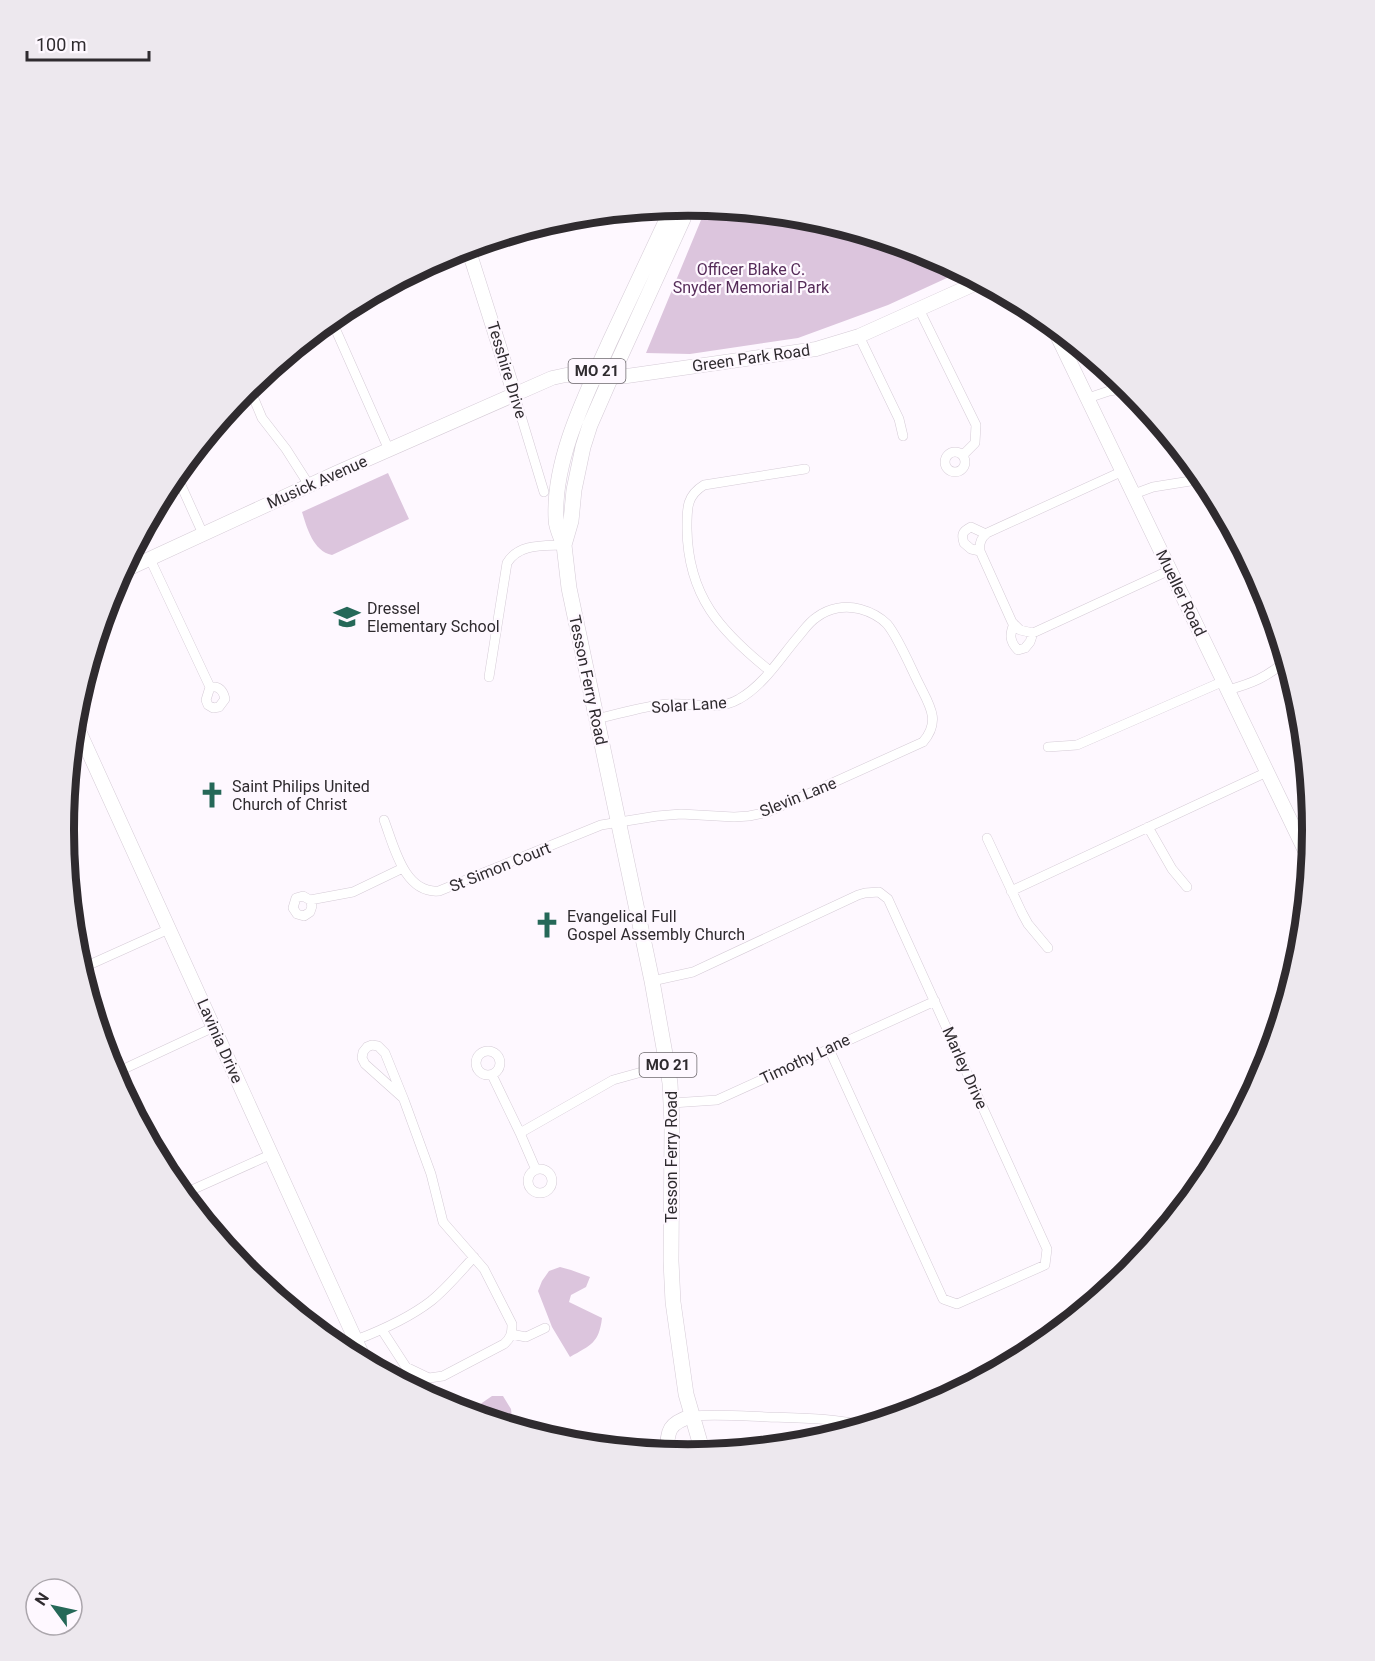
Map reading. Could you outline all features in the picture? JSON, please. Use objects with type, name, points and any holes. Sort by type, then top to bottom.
[{"type":"main road","name":"Tesson Ferry Road","points":[[564,545],[571,521],[574,490],[583,447],[590,426],[683,216]]},
{"type":"main road","name":"Tesson Ferry Road","points":[[668,217],[594,378],[570,436],[561,473],[556,522],[564,545],[568,588],[668,1065],[672,1103],[673,1302],[679,1354],[700,1444]]},
{"type":"street","name":"Tesshire Drive","points":[[471,256],[544,492]]},
{"type":"street","name":"Green Park Road","points":[[514,393],[558,376],[611,377],[816,349],[859,336],[970,286]]},
{"type":"street","points":[[919,309],[976,425],[975,443],[963,455]]},
{"type":"street","points":[[335,328],[389,450]]},
{"type":"street","points":[[859,336],[899,419],[903,436]]},
{"type":"street","name":"Mueller Road","points":[[1061,343],[1301,843]]},
{"type":"street","points":[[623,351],[631,364],[645,373]]},
{"type":"street","points":[[1088,398],[1115,390]]},
{"type":"street","name":"Musick Avenue","points":[[134,566],[514,393]]},
{"type":"street","points":[[253,396],[262,418],[286,449],[309,485]]},
{"type":"street","points":[[770,671],[725,631],[712,614],[698,588],[691,569],[687,544],[689,500],[694,491],[704,484],[805,469]]},
{"type":"street","points":[[983,537],[1123,471]]},
{"type":"street","points":[[1134,494],[1153,487],[1192,481]]},
{"type":"street","points":[[181,484],[203,534]]},
{"type":"street","points":[[980,551],[964,543],[963,533],[971,527],[978,529],[983,537],[980,551],[1017,627],[1033,633],[1170,570]]},
{"type":"street","points":[[489,677],[507,563],[514,553],[520,550],[564,545]]},
{"type":"street","points":[[150,559],[210,687]]},
{"type":"street","name":"Solar Lane","points":[[596,719],[664,704],[726,705],[750,692],[818,615],[836,608],[852,607],[876,614],[893,632],[932,712],[931,733]]},
{"type":"street","points":[[1017,627],[1010,639],[1018,650],[1030,642],[1033,633]]},
{"type":"street","points":[[1048,747],[1077,745],[1226,685],[1248,685],[1269,675],[1279,667]]},
{"type":"street","name":"Slevin Lane","points":[[618,823],[681,814],[734,817],[768,812],[923,742],[931,733]]},
{"type":"street","name":"Lavinia Drive","points":[[80,745],[169,928],[360,1350]]},
{"type":"street","points":[[1011,891],[1268,772]]},
{"type":"street","name":"St Simon Court","points":[[384,820],[403,868],[413,882],[431,891],[440,891],[601,825],[618,823]]},
{"type":"street","points":[[1148,827],[1172,869],[1187,887]]},
{"type":"street","points":[[987,838],[1028,924],[1048,948]]},
{"type":"street","points":[[310,900],[353,892],[403,868]]},
{"type":"street","name":"Marley Drive","points":[[652,981],[693,972],[858,895],[879,892],[888,899],[1047,1249],[1045,1265],[957,1304],[943,1299],[829,1049]]},
{"type":"street","points":[[88,965],[169,928]]},
{"type":"street","name":"Timothy Lane","points":[[672,1103],[717,1100],[935,1001]]},
{"type":"street","points":[[122,1070],[214,1027]]},
{"type":"street","points":[[382,1330],[406,1367],[429,1378],[443,1376],[504,1344],[509,1340],[512,1324],[484,1269],[443,1222],[431,1174],[403,1098],[385,1053],[378,1046],[367,1047],[362,1058],[365,1064],[403,1098]]},
{"type":"street","points":[[520,1132],[613,1080],[668,1065]]},
{"type":"street","points":[[492,1074],[536,1170]]},
{"type":"street","points":[[190,1191],[272,1154]]},
{"type":"street","points":[[356,1341],[382,1330],[429,1302],[474,1257]]},
{"type":"street","points":[[511,1334],[526,1336],[545,1328]]},
{"type":"street","points":[[667,1443],[670,1429],[678,1421],[692,1416],[807,1418],[849,1423]]},
{"type":"green space","name":"Officer Blake C. Snyder Memorial Park","points":[[702,217],[768,222],[846,237],[885,249],[951,276],[888,305],[798,338],[690,354],[646,353]]},
{"type":"green space","points":[[388,473],[409,519],[332,555],[320,549],[312,538],[302,512]]},
{"type":"green space","points":[[560,1267],[590,1277],[586,1287],[571,1295],[569,1302],[602,1318],[599,1333],[593,1342],[570,1357],[552,1327],[538,1291],[549,1271]]},
{"type":"green space","points":[[492,1396],[503,1396],[511,1409],[512,1419],[490,1412],[476,1407]]},
{"type":"place","name":"Dressel Elementary School","points":[[347,617]]},
{"type":"place","name":"Saint Philips United Church of Christ","points":[[212,795]]},
{"type":"place","name":"Evangelical Full Gospel Assembly Church","points":[[547,925]]}]
